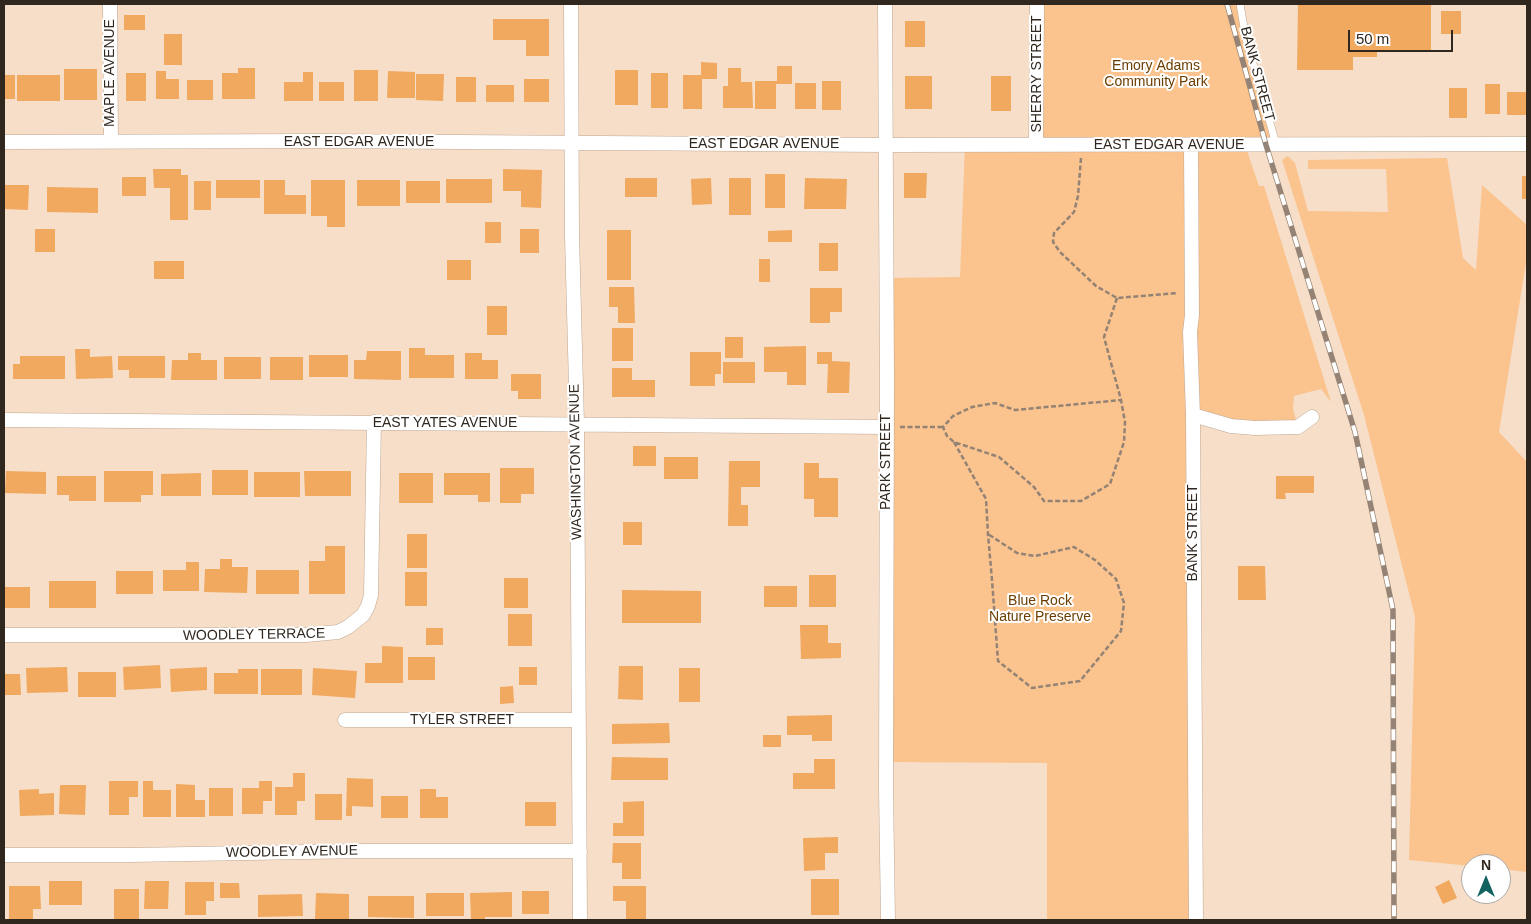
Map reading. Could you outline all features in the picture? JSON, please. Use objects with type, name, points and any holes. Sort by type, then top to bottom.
[{"type":"street","name":"MAPLE AVENUE","points":[[110,4],[111,141]]},
{"type":"street","name":"WASHINGTON AVENUE","points":[[571,4],[573,293],[577,424],[580,920]]},
{"type":"street","name":"PARK STREET","points":[[885,4],[886,790],[888,920]]},
{"type":"street","name":"SHERRY STREET","points":[[1036,144],[1037,4]]},
{"type":"street","name":"EAST EDGAR AVENUE","points":[[4,142],[885,145],[1525,144]]},
{"type":"street","name":"BANK STREET","points":[[1191,145],[1192,291],[1190,332],[1193,415],[1196,920]]},
{"type":"street","points":[[1193,415],[1231,426],[1255,428],[1298,427],[1312,418]]},
{"type":"street","name":"EAST YATES AVENUE","points":[[4,420],[886,427]]},
{"type":"street","name":"WOODLEY TERRACE","points":[[4,635],[306,635],[338,632],[348,628],[363,615],[371,595],[374,422]]},
{"type":"street","name":"TYLER STREET","points":[[345,720],[579,720]]},
{"type":"street","name":"WOODLEY AVENUE","points":[[4,855],[580,851]]},
{"type":"lane","name":"BANK STREET","points":[[1240,4],[1246,39],[1276,144]]},
{"type":"path","points":[[1082,144],[1078,196],[1074,212],[1054,234],[1053,242],[1060,252],[1096,286],[1117,298],[1192,291]]},
{"type":"path","points":[[954,442],[999,457],[1034,487],[1044,501],[1081,501],[1110,484],[1124,442],[1125,422],[1104,337],[1117,298]]},
{"type":"path","points":[[886,427],[943,427],[953,416],[972,407],[995,403],[1016,410],[1121,400]]},
{"type":"path","points":[[943,427],[954,442],[986,499],[988,534],[998,660],[1032,688],[1080,681],[1121,631],[1124,603],[1116,579],[1095,560],[1074,547],[1035,556],[1016,553],[988,534]]},
{"type":"green space","name":"Blue Rock Nature Preserve","points":[[1037,4],[1240,4],[1276,144],[1245,145],[1259,186],[1264,186],[1331,402],[1321,389],[1294,396],[1293,409],[1298,427],[1193,415],[1196,920],[1047,920],[1047,763],[886,762],[886,278],[960,277],[965,145],[1036,144]]},
{"type":"green space","points":[[1288,156],[1295,163],[1308,211],[1388,212],[1386,169],[1308,169],[1308,160],[1447,158],[1463,258],[1476,270],[1482,185],[1527,225],[1527,256],[1499,432],[1527,462],[1527,872],[1511,870],[1511,854],[1461,854],[1461,865],[1409,860],[1415,617],[1364,415],[1282,160]]},
{"type":"building","points":[[1298,4],[1431,4],[1431,51],[1377,51],[1377,57],[1353,57],[1353,70],[1297,70]]},
{"type":"building","points":[[1441,11],[1461,11],[1461,34],[1441,34]]},
{"type":"building","points":[[124,15],[145,15],[145,30],[124,30]]},
{"type":"building","points":[[493,19],[549,19],[549,56],[526,56],[526,40],[493,40]]},
{"type":"building","points":[[905,21],[925,21],[925,47],[905,47]]},
{"type":"building","points":[[164,34],[182,34],[182,65],[164,65]]},
{"type":"building","points":[[701,62],[717,63],[717,79],[702,79],[702,109],[683,109],[683,75],[701,75]]},
{"type":"building","points":[[777,66],[792,66],[792,84],[776,84],[776,109],[755,109],[755,81],[777,81]]},
{"type":"building","points":[[238,68],[255,68],[255,99],[222,99],[222,73],[238,73]]},
{"type":"building","points":[[728,68],[741,68],[741,82],[752,82],[753,108],[723,108],[723,86],[728,86]]},
{"type":"building","points":[[64,69],[97,69],[97,100],[64,100]]},
{"type":"building","points":[[354,70],[378,70],[378,101],[354,101]]},
{"type":"building","points":[[615,70],[638,70],[638,105],[615,105]]},
{"type":"building","points":[[156,71],[166,71],[166,79],[179,79],[179,99],[156,99]]},
{"type":"building","points":[[388,71],[415,72],[415,98],[387,98]]},
{"type":"building","points":[[303,72],[313,72],[313,101],[284,101],[284,82],[303,82]]},
{"type":"building","points":[[126,73],[146,73],[146,101],[126,101]]},
{"type":"building","points":[[651,73],[668,73],[668,108],[651,108]]},
{"type":"building","points":[[416,74],[444,74],[443,101],[416,100]]},
{"type":"building","points":[[4,75],[15,75],[15,99],[4,99]]},
{"type":"building","points":[[17,75],[60,75],[60,101],[17,101]]},
{"type":"building","points":[[905,76],[932,76],[932,109],[905,109]]},
{"type":"building","points":[[991,76],[1011,76],[1011,111],[991,111]]},
{"type":"building","points":[[456,77],[476,77],[476,102],[456,102]]},
{"type":"building","points":[[524,79],[549,79],[549,102],[524,102]]},
{"type":"building","points":[[187,80],[213,80],[213,100],[187,100]]},
{"type":"building","points":[[822,81],[841,81],[841,110],[822,110]]},
{"type":"building","points":[[319,82],[344,82],[344,101],[319,101]]},
{"type":"building","points":[[795,83],[816,83],[816,109],[795,109]]},
{"type":"building","points":[[1485,84],[1500,84],[1500,114],[1485,114]]},
{"type":"building","points":[[486,85],[514,85],[514,102],[486,102]]},
{"type":"building","points":[[1449,88],[1467,88],[1467,118],[1449,118]]},
{"type":"building","points":[[1507,92],[1527,92],[1527,115],[1507,115]]},
{"type":"building","points":[[153,169],[181,169],[181,175],[188,175],[188,220],[170,220],[170,188],[154,188]]},
{"type":"building","points":[[503,169],[542,170],[541,208],[521,207],[521,191],[503,191]]},
{"type":"building","points":[[904,173],[927,173],[926,198],[904,198]]},
{"type":"building","points":[[765,174],[785,174],[785,208],[765,208]]},
{"type":"building","points":[[1522,176],[1527,176],[1527,199],[1522,199]]},
{"type":"building","points":[[122,177],[146,177],[146,196],[122,196]]},
{"type":"building","points":[[625,178],[657,178],[657,197],[625,197]]},
{"type":"building","points":[[711,178],[712,204],[692,205],[691,179]]},
{"type":"building","points":[[729,178],[751,178],[751,215],[729,215]]},
{"type":"building","points":[[805,178],[847,179],[846,209],[804,209]]},
{"type":"building","points":[[446,179],[492,179],[492,203],[446,203]]},
{"type":"building","points":[[216,180],[260,180],[260,198],[216,198]]},
{"type":"building","points":[[264,180],[285,180],[285,195],[306,195],[306,214],[264,214]]},
{"type":"building","points":[[311,180],[345,180],[345,227],[327,227],[327,216],[311,216]]},
{"type":"building","points":[[357,180],[400,180],[400,206],[357,206]]},
{"type":"building","points":[[194,181],[211,181],[211,210],[194,210]]},
{"type":"building","points":[[406,181],[440,181],[440,203],[406,203]]},
{"type":"building","points":[[4,185],[29,185],[28,210],[4,209]]},
{"type":"building","points":[[47,187],[98,188],[98,213],[47,212]]},
{"type":"building","points":[[485,222],[501,222],[501,243],[485,243]]},
{"type":"building","points":[[35,229],[55,229],[55,252],[35,252]]},
{"type":"building","points":[[520,229],[539,229],[539,253],[520,253]]},
{"type":"building","points":[[607,230],[631,230],[631,280],[607,280]]},
{"type":"building","points":[[792,230],[792,242],[768,242],[768,231]]},
{"type":"building","points":[[819,243],[838,243],[838,271],[819,271]]},
{"type":"building","points":[[759,259],[770,259],[770,282],[759,282]]},
{"type":"building","points":[[447,260],[471,260],[471,280],[447,280]]},
{"type":"building","points":[[154,261],[184,261],[184,279],[154,279]]},
{"type":"building","points":[[609,287],[634,287],[635,323],[618,323],[618,307],[609,307]]},
{"type":"building","points":[[810,288],[842,288],[842,312],[830,312],[830,323],[810,323]]},
{"type":"building","points":[[487,306],[507,306],[507,335],[487,335]]},
{"type":"building","points":[[612,328],[633,328],[633,361],[612,361]]},
{"type":"building","points":[[725,337],[743,337],[743,358],[725,358]]},
{"type":"building","points":[[806,346],[806,385],[787,385],[787,372],[764,372],[764,347]]},
{"type":"building","points":[[409,348],[425,348],[425,355],[454,355],[454,378],[409,378]]},
{"type":"building","points":[[75,349],[90,349],[90,357],[112,356],[113,378],[76,379]]},
{"type":"building","points":[[367,351],[401,351],[401,380],[354,379],[354,360],[366,360]]},
{"type":"building","points":[[690,352],[721,352],[721,374],[715,374],[715,386],[690,386]]},
{"type":"building","points":[[817,352],[832,352],[832,361],[850,362],[849,393],[827,393],[828,364],[817,364]]},
{"type":"building","points":[[188,353],[201,353],[201,360],[217,360],[217,380],[171,380],[172,360],[188,360]]},
{"type":"building","points":[[465,353],[482,353],[482,360],[498,360],[498,379],[465,379]]},
{"type":"building","points":[[309,355],[348,355],[348,377],[309,377]]},
{"type":"building","points":[[20,356],[65,356],[65,379],[13,379],[13,364],[20,364]]},
{"type":"building","points":[[118,356],[165,356],[165,378],[129,378],[129,370],[118,370]]},
{"type":"building","points":[[224,357],[261,357],[261,379],[224,379]]},
{"type":"building","points":[[270,357],[303,357],[303,380],[270,380]]},
{"type":"building","points":[[723,362],[755,362],[755,383],[723,383]]},
{"type":"building","points":[[612,368],[632,368],[632,380],[655,380],[655,397],[612,397]]},
{"type":"building","points":[[511,374],[541,374],[541,399],[518,399],[518,391],[511,391]]},
{"type":"building","points":[[633,446],[656,446],[656,466],[633,466]]},
{"type":"building","points":[[664,457],[698,457],[698,479],[664,479]]},
{"type":"building","points":[[729,461],[760,461],[760,487],[741,487],[741,505],[748,505],[748,526],[728,526]]},
{"type":"building","points":[[804,463],[819,463],[819,478],[838,478],[838,517],[814,517],[814,499],[804,499]]},
{"type":"building","points":[[500,468],[534,468],[534,494],[521,494],[521,503],[500,503]]},
{"type":"building","points":[[212,470],[248,470],[248,495],[212,495]]},
{"type":"building","points":[[6,471],[46,472],[46,494],[5,493]]},
{"type":"building","points":[[104,471],[153,471],[153,495],[141,495],[141,502],[104,502]]},
{"type":"building","points":[[304,471],[351,471],[351,496],[305,496]]},
{"type":"building","points":[[254,472],[300,472],[300,497],[254,497]]},
{"type":"building","points":[[201,473],[201,496],[161,496],[161,474]]},
{"type":"building","points":[[399,473],[433,473],[433,503],[399,503]]},
{"type":"building","points":[[444,473],[490,473],[490,502],[478,502],[478,495],[444,495]]},
{"type":"building","points":[[57,476],[96,476],[96,501],[69,501],[69,495],[57,495]]},
{"type":"building","points":[[1276,476],[1314,476],[1314,493],[1285,493],[1286,499],[1276,499]]},
{"type":"building","points":[[623,522],[642,522],[642,545],[623,545]]},
{"type":"building","points":[[407,534],[427,534],[427,568],[407,568]]},
{"type":"building","points":[[325,546],[345,546],[345,594],[309,594],[309,561],[325,561]]},
{"type":"building","points":[[220,559],[232,559],[232,567],[248,567],[247,593],[204,592],[205,569],[220,569]]},
{"type":"building","points":[[186,562],[199,562],[199,591],[163,591],[163,570],[186,570]]},
{"type":"building","points":[[1238,566],[1265,566],[1266,600],[1238,600]]},
{"type":"building","points":[[256,570],[299,570],[299,594],[256,594]]},
{"type":"building","points":[[116,571],[153,571],[153,594],[116,594]]},
{"type":"building","points":[[405,572],[427,572],[427,606],[405,606]]},
{"type":"building","points":[[809,575],[836,575],[836,607],[809,607]]},
{"type":"building","points":[[504,578],[528,578],[528,608],[504,608]]},
{"type":"building","points":[[49,581],[96,581],[96,608],[49,608]]},
{"type":"building","points":[[764,586],[797,586],[797,607],[764,607]]},
{"type":"building","points":[[4,587],[30,587],[30,608],[4,608]]},
{"type":"building","points":[[622,590],[701,591],[701,623],[622,623]]},
{"type":"building","points":[[508,614],[532,614],[532,646],[508,646]]},
{"type":"building","points":[[800,625],[828,625],[828,643],[841,643],[841,658],[801,659]]},
{"type":"building","points":[[426,628],[443,628],[443,645],[426,645]]},
{"type":"building","points":[[382,646],[403,647],[403,683],[365,683],[365,663],[382,663]]},
{"type":"building","points":[[408,657],[435,657],[435,680],[408,680]]},
{"type":"building","points":[[160,665],[161,688],[124,690],[123,667]]},
{"type":"building","points":[[619,666],[643,666],[643,700],[618,699]]},
{"type":"building","points":[[67,667],[68,692],[27,693],[26,668]]},
{"type":"building","points":[[207,667],[207,690],[171,692],[170,669]]},
{"type":"building","points":[[519,667],[537,667],[537,685],[519,685]]},
{"type":"building","points":[[313,668],[357,671],[355,698],[312,695]]},
{"type":"building","points":[[679,668],[700,668],[700,702],[679,702]]},
{"type":"building","points":[[238,669],[258,669],[258,694],[214,694],[214,673],[238,673]]},
{"type":"building","points":[[261,669],[302,669],[302,695],[261,695]]},
{"type":"building","points":[[78,672],[116,672],[116,697],[78,697]]},
{"type":"building","points":[[4,674],[20,674],[21,695],[4,695]]},
{"type":"building","points":[[513,686],[514,703],[500,704],[500,687]]},
{"type":"building","points":[[832,715],[832,741],[812,741],[812,735],[787,735],[787,716]]},
{"type":"building","points":[[669,723],[670,743],[612,744],[612,724]]},
{"type":"building","points":[[763,735],[781,735],[781,747],[763,747]]},
{"type":"building","points":[[612,757],[668,758],[668,780],[611,780]]},
{"type":"building","points":[[814,759],[835,759],[835,789],[793,789],[793,773],[814,773]]},
{"type":"building","points":[[293,773],[305,773],[305,801],[297,801],[297,815],[275,815],[275,787],[293,787]]},
{"type":"building","points":[[347,778],[373,779],[373,807],[352,806],[352,816],[346,816]]},
{"type":"building","points":[[109,781],[138,781],[138,797],[129,797],[129,815],[109,815]]},
{"type":"building","points":[[143,781],[153,781],[153,790],[171,790],[171,817],[143,817]]},
{"type":"building","points":[[259,781],[272,781],[272,801],[263,801],[263,814],[242,814],[242,788],[259,788]]},
{"type":"building","points":[[176,784],[195,785],[195,800],[205,800],[205,817],[176,817]]},
{"type":"building","points":[[60,785],[86,785],[85,815],[59,814]]},
{"type":"building","points":[[209,788],[233,788],[233,816],[209,816]]},
{"type":"building","points":[[39,789],[39,794],[54,793],[54,815],[20,816],[19,790]]},
{"type":"building","points":[[420,789],[436,789],[436,797],[448,797],[448,818],[420,818]]},
{"type":"building","points":[[315,794],[342,794],[342,820],[315,820]]},
{"type":"building","points":[[381,796],[408,796],[408,818],[381,818]]},
{"type":"building","points":[[644,801],[644,836],[613,836],[613,823],[623,823],[623,802]]},
{"type":"building","points":[[525,802],[556,802],[556,826],[525,826]]},
{"type":"building","points":[[838,837],[838,853],[825,853],[825,870],[804,871],[803,838]]},
{"type":"building","points":[[613,843],[641,843],[641,879],[622,879],[622,863],[612,863]]},
{"type":"building","points":[[811,879],[839,879],[839,915],[811,915]]},
{"type":"building","points":[[1449,880],[1457,898],[1443,904],[1435,887]]},
{"type":"building","points":[[49,881],[82,881],[82,905],[49,905]]},
{"type":"building","points":[[145,881],[169,881],[168,909],[144,909]]},
{"type":"building","points":[[185,882],[214,882],[214,901],[206,901],[206,915],[185,915]]},
{"type":"building","points":[[220,883],[239,883],[240,898],[220,898]]},
{"type":"building","points":[[9,886],[40,886],[41,909],[33,909],[33,920],[9,920]]},
{"type":"building","points":[[613,886],[646,886],[646,919],[626,919],[626,901],[613,901]]},
{"type":"building","points":[[114,889],[139,889],[139,920],[114,920]]},
{"type":"building","points":[[522,891],[549,891],[549,914],[522,914]]},
{"type":"building","points":[[512,892],[512,917],[485,917],[485,920],[471,920],[470,893]]},
{"type":"building","points":[[316,893],[349,894],[349,920],[315,920]]},
{"type":"building","points":[[426,893],[464,893],[464,916],[426,916]]},
{"type":"building","points":[[302,894],[303,916],[258,917],[258,895]]},
{"type":"building","points":[[368,896],[414,896],[414,918],[368,917]]},
{"type":"railway","points":[[1227,4],[1266,145],[1355,432],[1393,610],[1394,920]]},
{"type":"park label","name":"Emory Adams Community Park","points":[[1156,74]]}]
